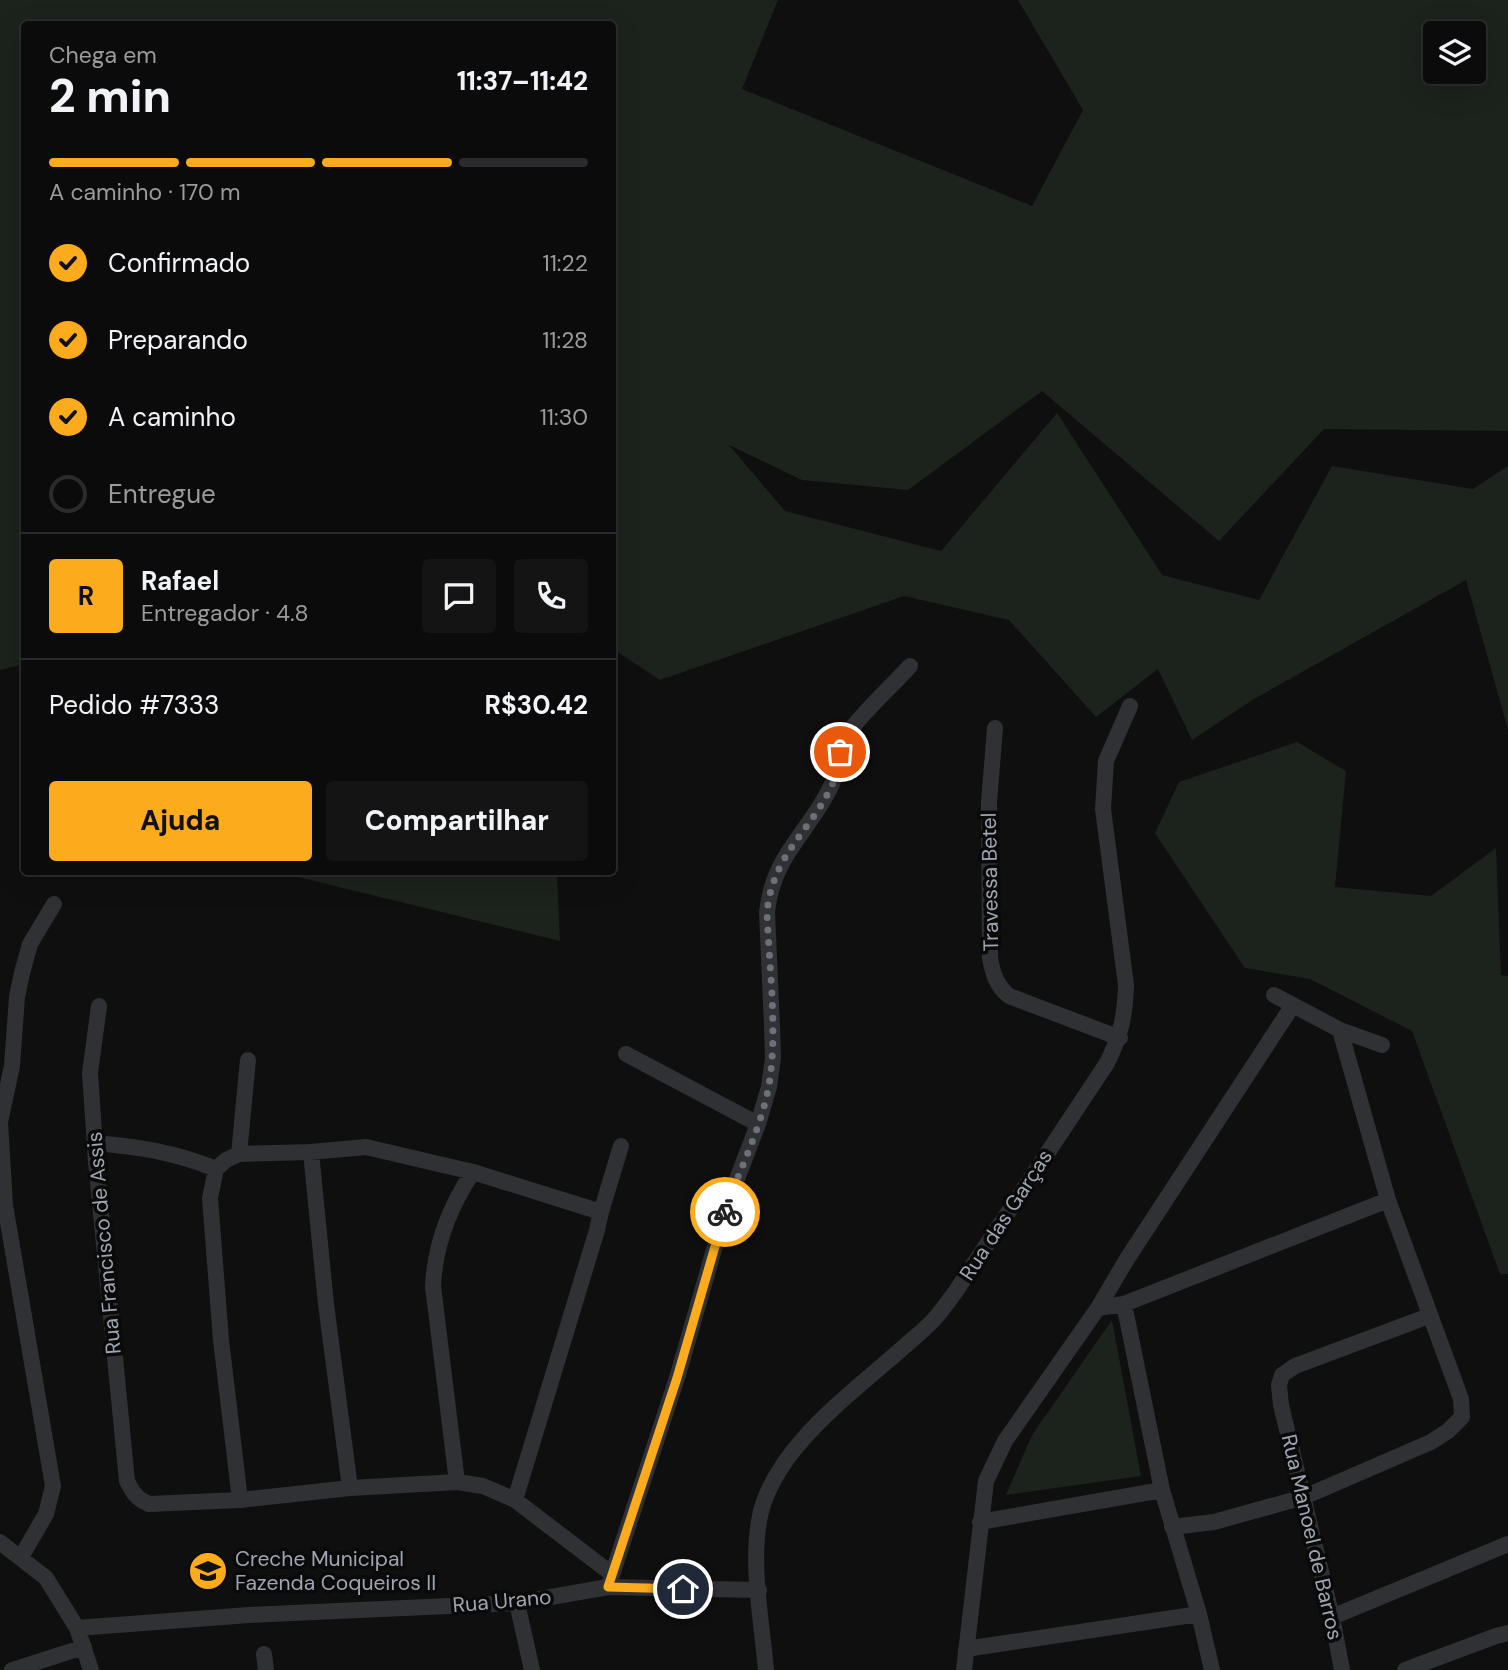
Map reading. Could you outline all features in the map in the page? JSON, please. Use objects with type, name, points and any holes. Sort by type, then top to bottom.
[{"type":"street","points":[[601,1212],[474,1172],[366,1147],[239,1154],[226,1160],[216,1169],[210,1198],[221,1340],[240,1500],[350,1488],[457,1482],[483,1486],[515,1500],[610,1581],[677,1378],[726,1208],[769,1087],[772,1058],[767,912],[769,890],[783,859],[833,783],[840,752],[848,733],[910,666]]},
{"type":"street","name":"Rua das Garças","points":[[766,1670],[757,1554],[759,1522],[767,1492],[779,1469],[799,1443],[936,1317],[1107,1063],[1120,1038],[1126,985],[1103,808],[1106,761],[1130,706]]},
{"type":"street","name":"Travessa Betel","points":[[995,728],[988,844],[990,958],[993,974],[999,988],[1009,996],[1120,1038]]},
{"type":"street","points":[[21,1557],[46,1514],[53,1486],[5,1205],[1,1122],[6,1067],[22,973],[30,944],[54,904]]},
{"type":"street","points":[[1274,995],[1340,1030],[1382,1045]]},
{"type":"street","points":[[964,1670],[986,1481],[1005,1441],[1098,1308],[1127,1259],[1293,1005]]},
{"type":"street","name":"Rua Francisco de Assis","points":[[99,1006],[90,1073],[128,1481],[133,1494],[149,1504],[240,1500]]},
{"type":"street","points":[[1172,1527],[1214,1522],[1304,1497],[1440,1437],[1462,1417],[1461,1399],[1388,1200],[1340,1030]]},
{"type":"street","points":[[626,1054],[758,1124]]},
{"type":"street","points":[[239,1154],[248,1060]]},
{"type":"street","points":[[95,1143],[156,1150],[186,1157],[216,1169]]},
{"type":"street","points":[[515,1500],[621,1146]]},
{"type":"street","points":[[311,1152],[326,1304],[350,1488]]},
{"type":"street","points":[[457,1482],[433,1276],[439,1244],[462,1191],[474,1172]]},
{"type":"street","points":[[1098,1308],[1124,1304],[1388,1200]]},
{"type":"street","points":[[1124,1304],[1162,1490],[1199,1614],[1212,1670]]},
{"type":"street","name":"Rua Manoel de Barros","points":[[1342,1670],[1332,1617],[1281,1405],[1279,1385],[1286,1370],[1429,1316]]},
{"type":"street","points":[[980,1522],[1162,1490]]},
{"type":"street","points":[[0,1542],[46,1578],[77,1628],[91,1670]]},
{"type":"street","points":[[1332,1617],[1508,1544]]},
{"type":"street","name":"Rua Urano","points":[[77,1628],[249,1615],[517,1603],[610,1581],[759,1590]]},
{"type":"street","points":[[517,1603],[532,1670]]},
{"type":"street","points":[[966,1649],[1199,1614]]},
{"type":"street","points":[[1405,1670],[1508,1633]]},
{"type":"street","points":[[12,1670],[84,1647]]},
{"type":"shaded area","points":[[0,0],[778,0],[742,89],[1032,206],[1083,110],[1018,0],[1508,0],[1508,431],[1324,429],[1219,541],[1042,391],[908,490],[802,480],[729,445],[785,511],[941,551],[1057,413],[1162,575],[1259,600],[1332,466],[1473,489],[1508,466],[1508,730],[1466,580],[1254,699],[1192,740],[1158,669],[1096,717],[1009,620],[904,596],[660,680],[616,651],[616,21],[21,21],[21,665],[0,670]]},
{"type":"shaded area","points":[[1297,742],[1346,771],[1335,887],[1431,896],[1496,848],[1501,975],[1508,976],[1508,1274],[1500,1274],[1412,1031],[1310,979],[1245,968],[1155,833],[1179,782]]},
{"type":"shaded area","points":[[557,875],[560,941],[294,876]]},
{"type":"shaded area","points":[[1112,1320],[1141,1476],[1006,1495],[1032,1435]]},
{"type":"way so far","points":[[725,1212],[769,1087],[772,1026],[767,912],[769,890],[783,859],[833,783],[840,752]]},
{"type":"place","name":"Creche Municipal Fazenda Coqueiros II","points":[[208,1571]]},
{"type":"route","points":[[683,1589],[608,1587],[677,1378],[725,1212]]}]
